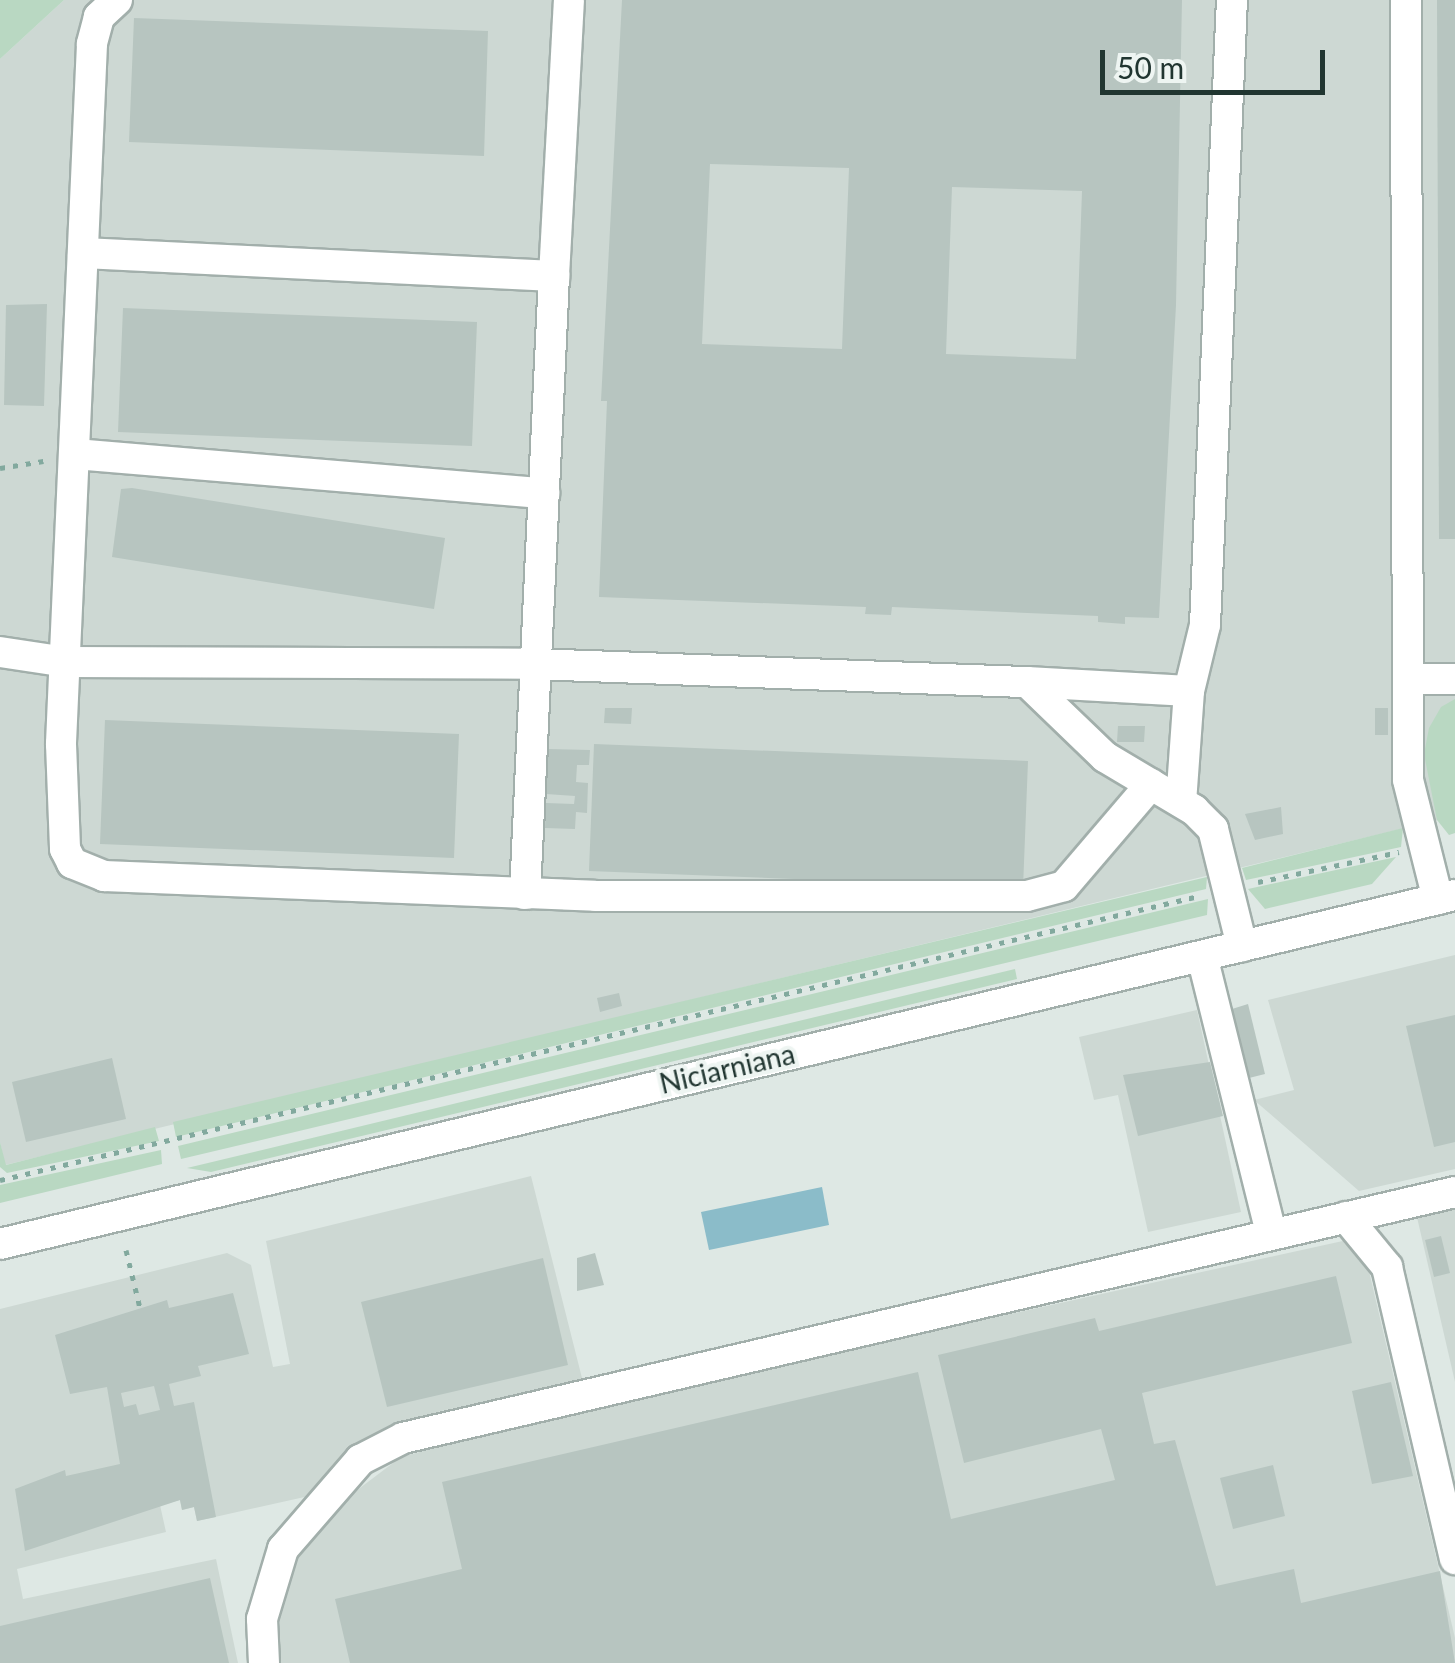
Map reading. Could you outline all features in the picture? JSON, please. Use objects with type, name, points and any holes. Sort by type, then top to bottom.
[{"type":"street","points":[[117,0],[98,17],[92,44],[66,662],[65,849],[84,872],[525,894],[1028,896],[1064,886],[1151,784]]},
{"type":"street","points":[[525,894],[533,664],[569,0]]},
{"type":"street","points":[[1181,802],[1189,691],[1205,625],[1232,0]]},
{"type":"street","points":[[1406,0],[1408,780],[1446,897]]},
{"type":"street","points":[[83,254],[554,276]]},
{"type":"street","points":[[75,454],[544,493]]},
{"type":"street","points":[[0,652],[66,662],[533,664],[1189,691]]},
{"type":"street","points":[[1408,679],[1455,679]]},
{"type":"street","points":[[1027,682],[1105,757],[1181,802],[1213,829],[1242,946]]},
{"type":"street","name":"Niciarniana","points":[[0,1244],[1446,897]]},
{"type":"street","points":[[1202,956],[1271,1232]]},
{"type":"street","points":[[264,1663],[262,1619],[283,1550],[360,1460],[402,1438],[1455,1192]]},
{"type":"street","points":[[1346,1217],[1387,1268],[1455,1560]]},
{"type":"path","points":[[0,468],[75,454]]},
{"type":"path","points":[[1247,885],[1398,852]]},
{"type":"path","points":[[0,1180],[1207,894]]},
{"type":"path","points":[[126,1250],[140,1308]]},
{"type":"shaded area","points":[[64,0],[1455,0],[1455,816],[5,1165],[0,1142],[0,59]]},
{"type":"shaded area","points":[[1455,955],[1455,1169],[1359,1191],[1254,1100],[1294,1090],[1268,1000]]},
{"type":"shaded area","points":[[1197,1010],[1241,1212],[1148,1232],[1118,1095],[1094,1100],[1079,1037]]},
{"type":"shaded area","points":[[531,1176],[583,1382],[441,1411],[387,1432],[309,1496],[197,1521],[194,1507],[182,1510],[180,1500],[160,1505],[166,1532],[17,1569],[23,1599],[216,1559],[238,1663],[0,1663],[0,1309],[227,1253],[251,1265],[273,1367],[290,1364],[266,1241]]},
{"type":"shaded area","points":[[1455,1204],[1455,1382],[1416,1213]]},
{"type":"shaded area","points":[[1361,1237],[1455,1638],[1455,1663],[280,1663],[280,1607],[297,1560],[344,1500],[401,1457],[587,1407]]},
{"type":"green space","points":[[0,0],[64,0],[0,59]]},
{"type":"green space","points":[[1455,699],[1455,833],[1449,835],[1437,820],[1424,754],[1429,728],[1441,707]]},
{"type":"green space","points":[[1403,828],[1401,847],[1246,880],[1242,868]]},
{"type":"green space","points":[[1396,857],[1372,884],[1265,909],[1248,889]]},
{"type":"green space","points":[[1207,877],[1206,889],[176,1137],[173,1122]]},
{"type":"green space","points":[[1208,899],[1207,915],[181,1159],[178,1146]]},
{"type":"green space","points":[[1015,969],[1017,979],[211,1172],[187,1168]]},
{"type":"green space","points":[[155,1127],[159,1141],[7,1173],[0,1167],[0,1142],[6,1165]]},
{"type":"green space","points":[[161,1150],[162,1164],[0,1203],[0,1185]]},
{"type":"water","points":[[822,1187],[829,1225],[709,1250],[701,1212]]},
{"type":"building","points":[[622,0],[1182,0],[1176,305],[1159,618],[1125,617],[1125,624],[1098,622],[1098,616],[892,607],[891,615],[865,614],[866,607],[599,597],[607,401],[601,401]],"holes":[[[710,164],[849,168],[842,349],[702,344]],[[952,187],[1082,191],[1076,359],[946,354]]]},
{"type":"building","points":[[1437,0],[1455,0],[1455,539],[1439,539]]},
{"type":"building","points":[[134,18],[488,31],[484,156],[129,142]]},
{"type":"building","points":[[47,304],[44,406],[4,405],[6,305]]},
{"type":"building","points":[[123,308],[477,322],[472,446],[118,432]]},
{"type":"building","points":[[121,489],[445,538],[434,609],[112,557]]},
{"type":"building","points":[[605,708],[632,708],[631,724],[604,723]]},
{"type":"building","points":[[1375,708],[1388,708],[1388,735],[1375,735]]},
{"type":"building","points":[[105,720],[459,734],[454,858],[100,844]]},
{"type":"building","points":[[1118,726],[1145,726],[1144,742],[1117,742]]},
{"type":"building","points":[[594,744],[1028,761],[1023,888],[589,871]]},
{"type":"building","points":[[548,749],[590,750],[589,765],[577,765],[576,782],[588,783],[587,813],[576,812],[575,829],[545,828],[546,803],[574,804],[575,796],[546,794]]},
{"type":"building","points":[[1281,807],[1283,834],[1255,840],[1245,814]]},
{"type":"building","points":[[619,993],[622,1006],[600,1012],[597,998]]},
{"type":"building","points":[[1248,1004],[1265,1074],[1249,1078],[1232,1009]]},
{"type":"building","points":[[1455,1015],[1455,1142],[1434,1147],[1406,1026]]},
{"type":"building","points":[[112,1058],[126,1119],[26,1142],[12,1082]]},
{"type":"building","points":[[1210,1062],[1223,1116],[1138,1136],[1123,1075]]},
{"type":"building","points":[[1441,1236],[1450,1273],[1434,1277],[1425,1240]]},
{"type":"building","points":[[595,1253],[604,1285],[577,1291],[577,1258]]},
{"type":"building","points":[[543,1258],[568,1365],[387,1407],[361,1302]]},
{"type":"building","points":[[1336,1276],[1352,1343],[1142,1393],[1154,1444],[1175,1440],[1216,1586],[1294,1569],[1301,1603],[1440,1571],[1455,1663],[350,1663],[335,1599],[462,1569],[442,1482],[918,1372],[951,1519],[1115,1480],[1101,1429],[964,1463],[938,1355],[1095,1318],[1099,1331]]},
{"type":"building","points":[[233,1293],[249,1354],[198,1366],[201,1376],[169,1384],[174,1406],[194,1402],[216,1517],[197,1521],[194,1507],[182,1510],[180,1500],[25,1551],[15,1489],[65,1470],[66,1476],[120,1464],[107,1387],[70,1394],[55,1335],[167,1300],[169,1308]],"holes":[[[154,1386],[160,1410],[139,1415],[136,1404],[124,1407],[121,1393]]]},
{"type":"building","points":[[1391,1382],[1413,1476],[1372,1484],[1352,1391]]},
{"type":"building","points":[[1273,1465],[1285,1516],[1233,1529],[1220,1478]]},
{"type":"building","points":[[210,1578],[229,1663],[0,1663],[0,1626]]}]
